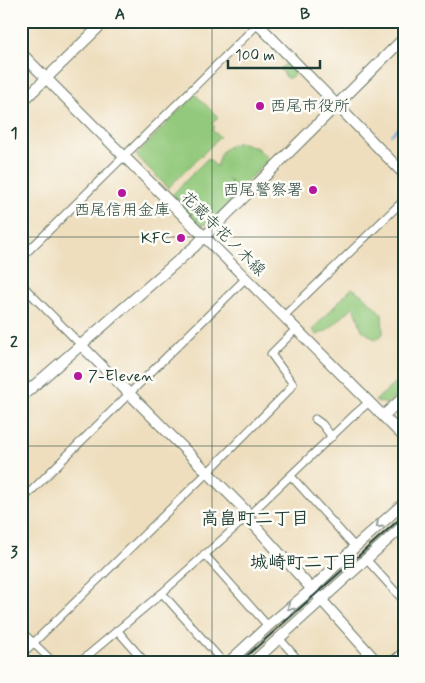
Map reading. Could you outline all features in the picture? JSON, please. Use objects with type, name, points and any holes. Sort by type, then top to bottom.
[{"type":"main road","points":[[395,662],[404,654]]},
{"type":"street","points":[[21,104],[105,21]]},
{"type":"street","points":[[21,258],[258,22],[404,174]]},
{"type":"street","points":[[21,397],[204,236],[404,38]]},
{"type":"street","name":"花蔵寺花ノ木線","points":[[21,53],[404,437]]},
{"type":"street","points":[[284,316],[404,200]]},
{"type":"street","points":[[21,500],[246,278]]},
{"type":"street","points":[[21,284],[245,510],[247,517],[377,662]]},
{"type":"street","points":[[21,655],[207,473],[293,384],[271,354],[296,328]]},
{"type":"street","points":[[384,416],[404,397]]},
{"type":"street","points":[[80,662],[162,593],[247,517],[370,402]]},
{"type":"street","points":[[315,419],[322,424],[332,437]]},
{"type":"street","points":[[290,476],[355,547]]},
{"type":"street","points":[[229,662],[312,589],[404,503]]},
{"type":"street","points":[[253,662],[404,525]]},
{"type":"street","points":[[204,554],[268,626]]},
{"type":"street","points":[[366,559],[404,601]]},
{"type":"street","points":[[162,593],[223,662]]},
{"type":"street","points":[[117,630],[145,662]]},
{"type":"street","points":[[21,631],[53,662]]},
{"type":"street","points":[[279,638],[300,662]]},
{"type":"green space","points":[[287,62],[297,72],[290,78],[287,78],[280,69]]},
{"type":"green space","points":[[195,94],[218,117],[212,124],[215,127],[212,130],[220,137],[168,188],[136,155]]},
{"type":"green space","points":[[240,142],[257,148],[269,159],[239,190],[226,177],[241,193],[209,224],[199,225],[170,197],[208,158],[217,167],[223,150]]},
{"type":"green space","points":[[352,288],[365,297],[382,314],[383,334],[376,340],[362,330],[354,306],[328,330],[317,335],[312,330]]},
{"type":"green space","points":[[404,375],[404,388],[387,404],[375,401]]},
{"type":"waterway","points":[[391,135],[404,123]]},
{"type":"railway","points":[[240,662],[404,515]]},
{"type":"place","name":"西尾市役所","points":[[260,106]]},
{"type":"place","name":"西尾警察署","points":[[313,190]]},
{"type":"place","name":"西尾信用金庫","points":[[122,193]]},
{"type":"place","name":"KFC","points":[[181,238]]},
{"type":"place","name":"7-Eleven","points":[[78,376]]},
{"type":"district","name":"高畠町二丁目","points":[[255,519]]},
{"type":"district","name":"城崎町二丁目","points":[[304,563]]}]
